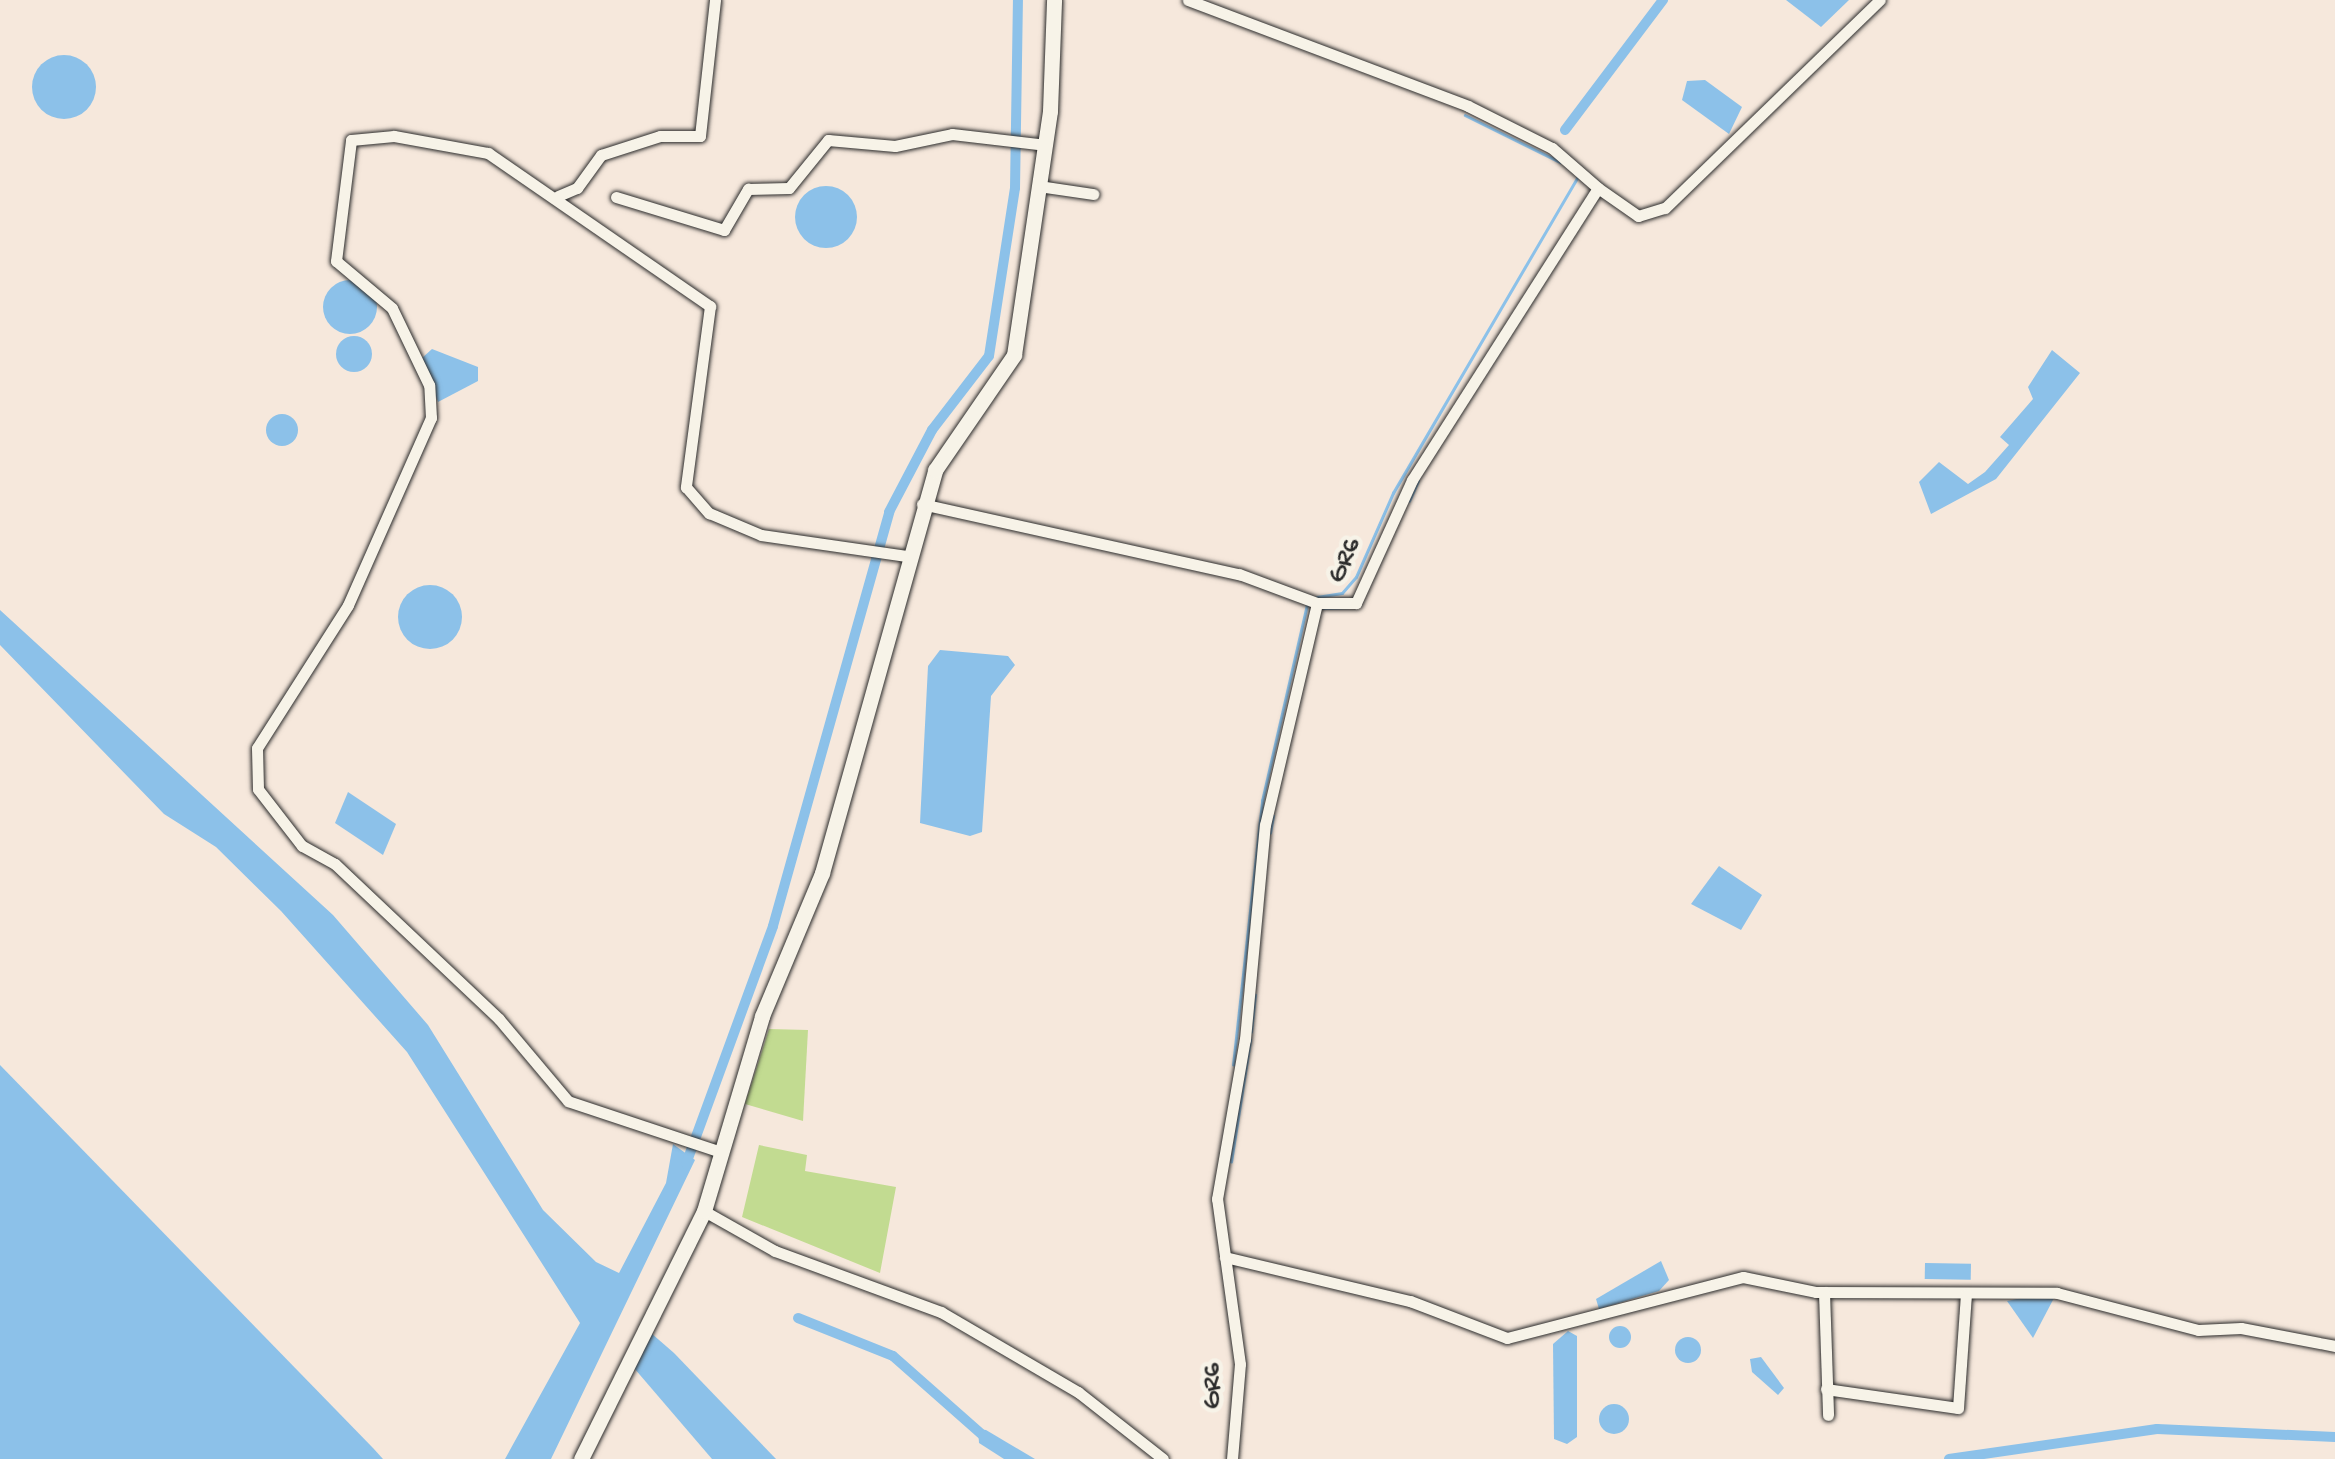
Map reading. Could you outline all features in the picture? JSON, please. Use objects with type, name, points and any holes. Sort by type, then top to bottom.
[{"type":"main road","points":[[581,1459],[704,1211],[717,1150],[762,1016],[822,874],[903,555],[922,504],[951,439],[1014,356],[1046,145],[1054,0]]},
{"type":"street","points":[[558,196],[577,188],[601,156],[660,136],[700,136],[715,0]]},
{"type":"street","points":[[1188,0],[1468,106],[1552,148],[1638,216],[1665,208],[1880,0]]},
{"type":"street","points":[[616,197],[724,230],[748,189],[789,188],[828,140],[894,146],[995,137],[1046,145]]},
{"type":"street","points":[[717,1150],[568,1101],[499,1020],[335,864],[302,846],[264,803],[253,770],[260,741],[348,605],[431,418],[429,385],[392,308],[336,261],[352,140],[450,142],[488,154],[558,196],[713,310],[686,465],[694,498],[761,535],[903,555]]},
{"type":"street","points":[[1039,186],[1093,194]]},
{"type":"street","name":"GR6","points":[[1232,1459],[1240,1378],[1217,1199],[1245,1039],[1262,845],[1317,603],[1356,604],[1412,480],[1598,188]]},
{"type":"street","points":[[922,504],[1239,574],[1317,603]]},
{"type":"street","points":[[704,1211],[775,1251],[942,1312],[1078,1392],[1162,1459]]},
{"type":"street","points":[[1225,1257],[1410,1301],[1508,1338],[1743,1277],[1824,1292],[2083,1296],[2184,1328],[2335,1346]]},
{"type":"street","points":[[1824,1292],[1828,1415]]},
{"type":"street","points":[[1826,1389],[1958,1408],[1966,1294]]},
{"type":"green space","points":[[769,1029],[808,1030],[803,1121],[745,1104]]},
{"type":"green space","points":[[759,1145],[807,1155],[805,1171],[896,1187],[880,1273],[742,1217]]},
{"type":"water","points":[[1786,0],[1849,0],[1821,27]]},
{"type":"water","points":[[64,55],[86,65],[96,87],[86,109],[64,119],[42,109],[32,87],[42,65]]},
{"type":"water","points":[[1705,80],[1742,107],[1729,134],[1682,100],[1687,81]]},
{"type":"water","points":[[826,186],[848,195],[857,217],[848,239],[826,248],[804,239],[795,217],[804,195]]},
{"type":"water","points":[[350,280],[369,288],[377,307],[369,326],[350,334],[331,326],[323,307],[331,288]]},
{"type":"water","points":[[354,336],[367,341],[372,354],[367,367],[354,372],[341,367],[336,354],[341,341]]},
{"type":"water","points":[[432,349],[478,367],[478,381],[438,402],[422,358]]},
{"type":"water","points":[[2052,350],[2080,373],[1996,479],[1931,514],[1919,482],[1939,462],[1968,484],[1985,472],[2009,445],[2000,437],[2033,399],[2028,387]]},
{"type":"water","points":[[282,414],[293,419],[298,430],[293,441],[282,446],[271,441],[266,430],[271,419]]},
{"type":"water","points":[[430,585],[453,594],[462,617],[453,640],[430,649],[407,640],[398,617],[407,594]]},
{"type":"water","points":[[0,610],[333,915],[428,1025],[543,1210],[596,1262],[619,1273],[666,1183],[673,1144],[695,1160],[551,1459],[505,1459],[580,1323],[407,1052],[281,911],[216,847],[164,814],[0,645]]},
{"type":"water","points":[[940,650],[1008,656],[1015,665],[991,696],[982,832],[970,836],[920,823],[928,666]]},
{"type":"water","points":[[348,792],[396,824],[383,855],[335,823]]},
{"type":"water","points":[[1719,866],[1762,895],[1741,930],[1691,904]]},
{"type":"water","points":[[0,1065],[373,1448],[383,1459],[0,1459]]},
{"type":"water","points":[[1661,1261],[1669,1280],[1659,1291],[1599,1309],[1596,1299]]},
{"type":"water","points":[[1925,1263],[1971,1264],[1971,1280],[1925,1279]]},
{"type":"water","points":[[2047,1293],[2054,1298],[2033,1338],[2007,1301]]},
{"type":"water","points":[[1620,1326],[1628,1329],[1628,1345],[1620,1348],[1612,1345],[1609,1337],[1612,1329]]},
{"type":"water","points":[[1568,1331],[1577,1336],[1577,1437],[1567,1444],[1554,1439],[1553,1344]]},
{"type":"water","points":[[651,1333],[776,1459],[712,1459],[634,1368]]},
{"type":"water","points":[[1688,1337],[1697,1341],[1701,1350],[1697,1359],[1688,1363],[1679,1359],[1675,1350],[1679,1341]]},
{"type":"water","points":[[1761,1357],[1784,1388],[1778,1395],[1752,1372],[1750,1359]]},
{"type":"water","points":[[1614,1404],[1625,1408],[1629,1419],[1625,1430],[1614,1434],[1603,1430],[1599,1419],[1603,1408]]},
{"type":"water","points":[[978,1429],[1035,1459],[1004,1459],[979,1443]]},
{"type":"waterway","points":[[686,1164],[773,926],[889,512],[932,430],[989,356],[1015,188],[1018,0]]},
{"type":"waterway","points":[[1565,130],[1663,0]]},
{"type":"waterway","points":[[1465,115],[1560,162]]},
{"type":"waterway","points":[[1317,597],[1342,593],[1356,577],[1393,493],[1578,177]]},
{"type":"waterway","points":[[1409,501],[1418,481]]},
{"type":"waterway","points":[[1233,1065],[1262,801],[1307,604]]},
{"type":"waterway","points":[[1323,608],[1356,607]]},
{"type":"waterway","points":[[1270,833],[1273,816]]},
{"type":"waterway","points":[[1251,1032],[1255,995]]},
{"type":"waterway","points":[[1231,1162],[1250,1040]]},
{"type":"waterway","points":[[798,1318],[893,1356],[987,1439]]},
{"type":"waterway","points":[[1949,1459],[2157,1429],[2335,1437]]}]
